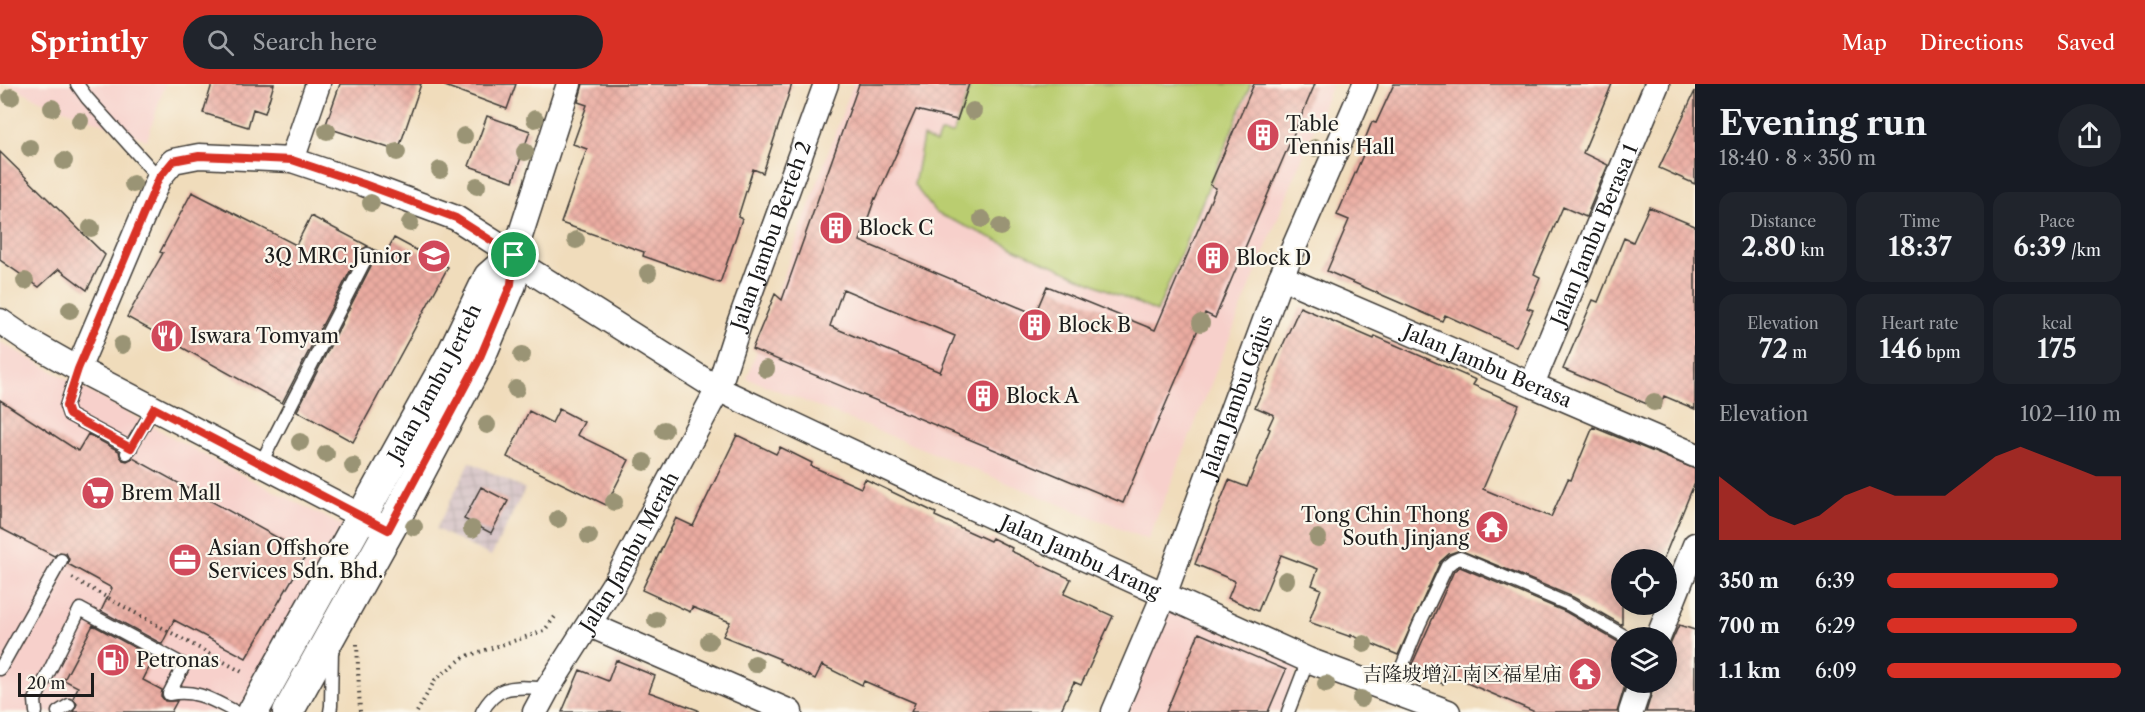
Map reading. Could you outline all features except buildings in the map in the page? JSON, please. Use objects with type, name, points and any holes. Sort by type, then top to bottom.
[{"type":"street","points":[[292,160],[318,84]]},
{"type":"street","points":[[514,255],[569,84]]},
{"type":"street","name":"Jalan Jambu Berteh 2","points":[[718,389],[740,321],[826,84]]},
{"type":"street","name":"Jalan Jambu Gajus","points":[[1114,712],[1164,595],[1281,278],[1365,84]]},
{"type":"street","name":"Jalan Jambu Berasa 1","points":[[1532,384],[1657,84]]},
{"type":"street","name":"Jalan Jambu Arang","points":[[159,178],[173,161],[199,156],[292,160],[456,218],[514,255],[526,268],[718,389],[916,482],[1308,660],[1448,712]]},
{"type":"street","points":[[78,369],[159,178]]},
{"type":"street","name":"Jalan Jambu Jerteh","points":[[253,712],[453,352],[489,277],[514,255]]},
{"type":"street","name":"Jalan Jambu Jerteh","points":[[288,712],[345,634],[388,530],[478,362],[511,284],[514,255]]},
{"type":"street","name":"Jalan Jambu Berasa","points":[[1281,278],[1695,455]]},
{"type":"street","points":[[0,321],[32,343],[78,369],[388,530]]},
{"type":"street","name":"Jalan Jambu Merah","points":[[535,712],[616,581],[718,389]]},
{"type":"street","points":[[1662,627],[1695,545]]},
{"type":"street","points":[[590,625],[790,712]]},
{"type":"street","points":[[1630,712],[1637,693]]},
{"type":"lane","points":[[77,84],[159,178]]},
{"type":"lane","points":[[261,463],[368,254]]},
{"type":"lane","points":[[78,369],[66,406],[69,415],[129,451],[154,408]]},
{"type":"lane","points":[[1392,691],[1447,566],[1460,558],[1569,605],[1611,628]]},
{"type":"lane","points":[[0,669],[59,565]]},
{"type":"lane","points":[[36,712],[35,700],[80,609],[184,665],[169,694],[184,691],[198,693],[236,712]]},
{"type":"lane","points":[[330,712],[345,634]]},
{"type":"lane","points":[[1288,712],[1308,660]]},
{"type":"lane","points":[[482,712],[495,695],[506,688],[548,688]]},
{"type":"path","points":[[59,565],[244,673]]},
{"type":"path","points":[[417,712],[435,680],[464,657],[544,630],[557,614]]},
{"type":"path","points":[[345,634],[360,712]]},
{"type":"shaded area","points":[[8,84],[165,84],[147,140],[40,100]]},
{"type":"shaded area","points":[[853,84],[1332,84],[1148,540],[747,378]]},
{"type":"shaded area","points":[[0,342],[217,462],[347,528],[243,712],[0,712]]},
{"type":"shaded area","points":[[470,462],[525,489],[491,556],[436,529]]},
{"type":"shaded area","points":[[1168,607],[1299,666],[1282,712],[1124,712]]},
{"type":"green space","points":[[971,84],[1251,84],[1157,312],[936,213],[914,185],[923,137],[936,143],[940,133],[953,134]]},
{"type":"place","name":"Table Tennis Hall","points":[[1263,135]]},
{"type":"place","name":"Block C","points":[[836,228]]},
{"type":"place","name":"3Q MRC Junior","points":[[434,256]]},
{"type":"place","name":"Block D","points":[[1213,258]]},
{"type":"place","name":"Block B","points":[[1035,325]]},
{"type":"place","name":"Iswara Tomyam","points":[[167,336]]},
{"type":"place","name":"Block A","points":[[983,396]]},
{"type":"place","name":"Brem Mall","points":[[98,493]]},
{"type":"place","name":"Tong Chin Thong South Jinjang","points":[[1492,527]]},
{"type":"place","name":"Asian Offshore Services Sdn. Bhd.","points":[[185,560]]},
{"type":"place","name":"Petronas","points":[[113,660]]},
{"type":"place","name":"吉隆坡增江南区福星庙","points":[[1585,674]]},
{"type":"route","points":[[199,156],[292,160],[456,218],[514,255],[511,284],[478,362],[388,530],[154,408],[131,448],[69,415],[66,406],[78,369],[159,178],[173,161],[199,156]]}]
